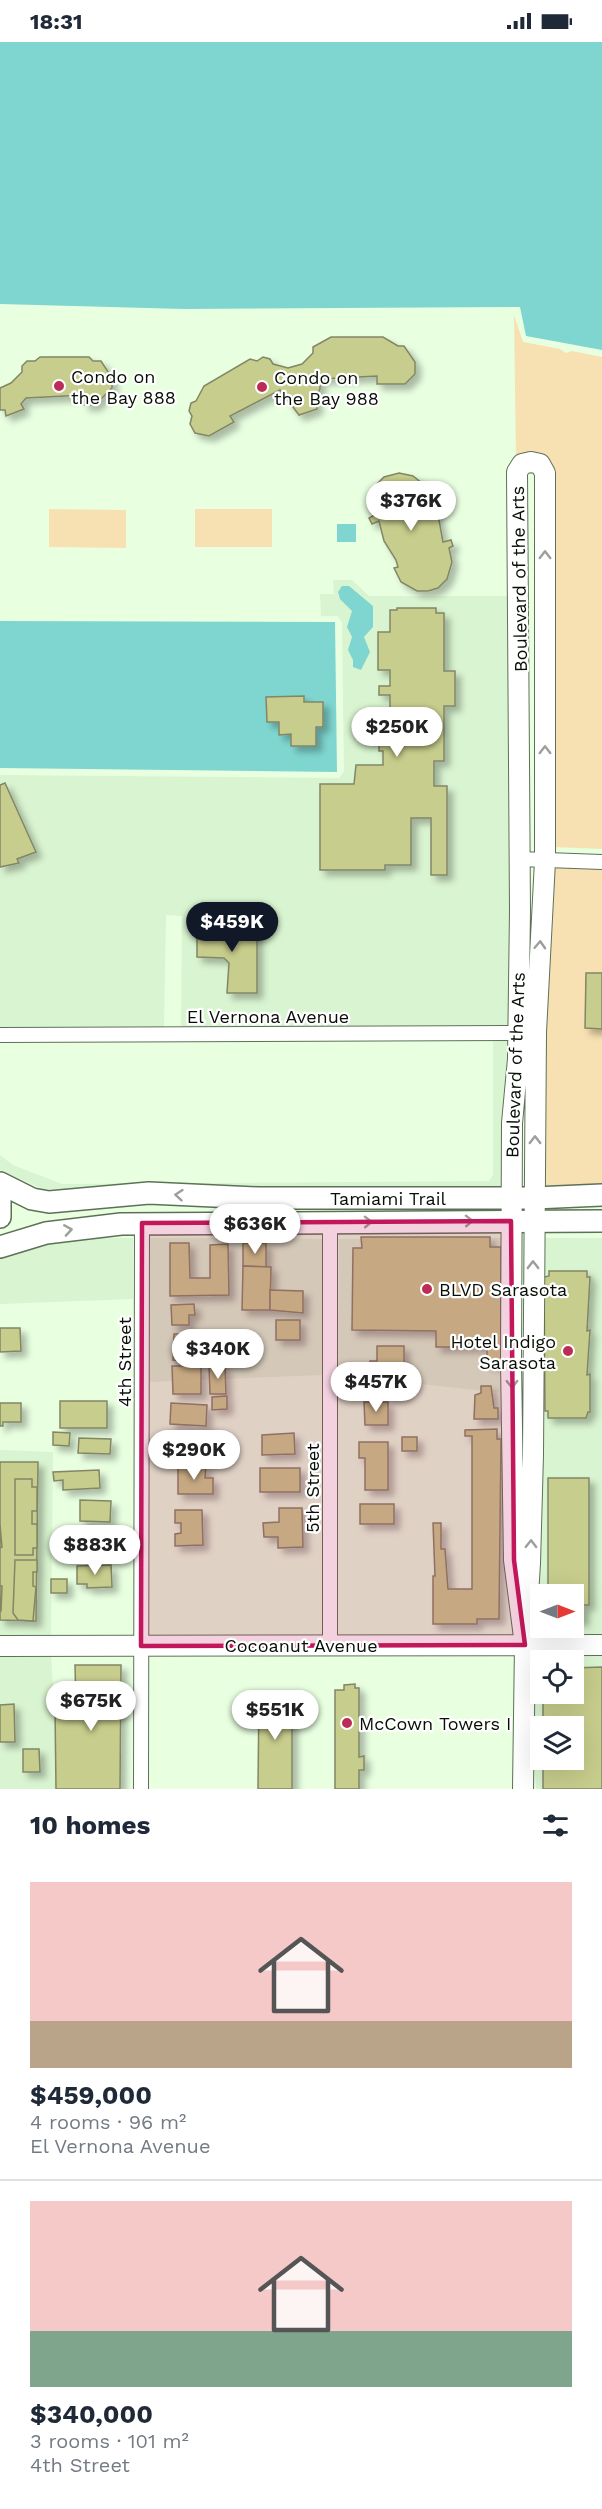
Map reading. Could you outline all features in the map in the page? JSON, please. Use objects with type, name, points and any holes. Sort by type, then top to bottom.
[{"type":"main road","points":[[0,1170],[54,1191],[149,1193]]},
{"type":"main road","name":"Tamiami Trail","points":[[0,1183],[32,1199],[49,1202],[149,1193],[258,1198],[602,1196]]},
{"type":"main road","points":[[0,1188],[0,1217]]},
{"type":"main road","name":"Tamiami Trail","points":[[4,1249],[46,1233],[142,1223],[602,1221]]},
{"type":"street","name":"Boulevard of the Arts","points":[[523,1789],[525,1645],[532,1479],[534,1198],[526,1033],[519,859],[517,472],[522,464],[536,462],[544,468],[545,473],[545,861],[526,1033],[518,1059],[512,1124],[511,1198],[514,1560],[525,1645]]},
{"type":"street","points":[[519,859],[602,862]]},
{"type":"street","name":"El Vernona Avenue","points":[[0,1035],[526,1033]]},
{"type":"street","name":"4th Street","points":[[141,1789],[142,1223]]},
{"type":"street","name":"5th Street","points":[[330,1223],[330,1645]]},
{"type":"street","name":"Cocoanut Avenue","points":[[0,1647],[602,1645]]},
{"type":"highlighted area","points":[[511,1221],[514,1560],[525,1645],[141,1646],[142,1223]]},
{"type":"shaded area","points":[[514,315],[523,342],[560,349],[566,353],[572,351],[602,357],[602,849],[553,847],[553,482],[516,461]]},
{"type":"shaded area","points":[[49,509],[126,510],[126,548],[49,547]]},
{"type":"shaded area","points":[[195,509],[272,509],[272,547],[195,547]]},
{"type":"shaded area","points":[[333,580],[352,580],[369,596],[511,596],[512,910],[508,1025],[181,1027],[182,916],[166,915],[164,1027],[0,1028],[0,775],[339,778],[344,771],[342,622],[337,616],[321,616],[320,594],[334,594]]},
{"type":"shaded area","points":[[552,862],[602,863],[602,1188],[543,1190],[544,1032]]},
{"type":"shaded area","points":[[493,1040],[509,1040],[502,1191],[43,1189],[0,1170],[0,1155],[13,1165],[62,1184],[489,1181],[493,1175]]},
{"type":"shaded area","points":[[67,1238],[133,1238],[133,1299],[0,1304],[0,1252]]},
{"type":"shaded area","points":[[150,1238],[322,1239],[322,1375],[150,1382]]},
{"type":"shaded area","name":"BLVD Sarasota","points":[[503,1238],[503,1393],[338,1375],[339,1239]]},
{"type":"shaded area","points":[[541,1238],[602,1238],[602,1638],[584,1638],[584,1584],[534,1584]]},
{"type":"shaded area","points":[[0,1450],[53,1452],[51,1639],[0,1639]]},
{"type":"shaded area","points":[[584,1652],[602,1652],[602,1789],[536,1789],[535,1770],[584,1770],[584,1716],[531,1716],[531,1704],[584,1704]]},
{"type":"shaded area","points":[[0,1654],[51,1654],[59,1789],[0,1789]]},
{"type":"water","points":[[0,42],[602,42],[602,350],[526,336],[520,307],[184,309],[0,304]]},
{"type":"water","points":[[337,524],[356,524],[356,542],[337,542]]},
{"type":"water","points":[[342,586],[349,586],[373,606],[373,627],[364,637],[370,652],[361,670],[353,667],[353,660],[348,650],[352,637],[347,627],[352,611],[340,599],[338,592]]},
{"type":"water","points":[[0,621],[335,622],[337,772],[0,768]]},
{"type":"building","name":"Condo on the Bay 988","points":[[331,337],[383,337],[398,346],[404,346],[415,362],[415,374],[405,384],[377,384],[377,376],[320,379],[320,389],[316,397],[317,409],[299,415],[280,390],[230,416],[234,422],[209,436],[195,433],[190,424],[192,416],[189,411],[191,403],[196,401],[204,386],[250,359],[257,361],[263,357],[270,359],[273,364],[288,368],[302,364],[313,353],[313,347]]},
{"type":"building","name":"Condo on the Bay 888","points":[[40,357],[89,357],[93,361],[101,361],[112,378],[112,388],[95,405],[84,405],[84,395],[26,398],[21,404],[24,409],[6,416],[5,410],[0,410],[0,388],[11,383],[22,372],[22,366],[27,361],[35,361]]},
{"type":"building","points":[[399,473],[413,476],[423,484],[430,510],[432,509],[439,520],[443,542],[451,540],[453,546],[449,548],[452,562],[447,579],[438,588],[428,591],[417,591],[401,582],[394,568],[398,567],[396,560],[384,541],[379,521],[372,524],[369,518],[373,516],[370,501],[374,487],[384,477]]},
{"type":"building","points":[[397,608],[436,608],[436,613],[444,613],[444,671],[455,671],[455,706],[444,706],[444,761],[434,761],[434,786],[447,786],[447,875],[431,875],[431,818],[411,818],[411,865],[385,865],[385,870],[320,870],[320,784],[354,784],[356,765],[383,765],[383,751],[379,751],[379,710],[390,710],[390,695],[379,695],[379,686],[390,686],[390,670],[378,670],[378,632],[390,632],[390,610],[397,610]]},
{"type":"building","points":[[304,696],[304,702],[323,702],[323,727],[316,727],[316,746],[291,746],[291,734],[279,735],[279,722],[267,722],[266,697]]},
{"type":"building","points":[[5,783],[36,852],[17,859],[19,863],[0,867],[0,785]]},
{"type":"building","points":[[197,925],[257,925],[257,993],[227,993],[229,963],[224,958],[197,957]]},
{"type":"building","points":[[586,973],[602,973],[602,1029],[585,1028]]},
{"type":"building","name":"BLVD Sarasota","points":[[361,1237],[490,1237],[490,1247],[501,1247],[501,1364],[487,1364],[487,1347],[436,1347],[436,1331],[352,1330],[353,1248],[362,1248]]},
{"type":"building","points":[[170,1243],[189,1243],[190,1278],[210,1278],[210,1245],[228,1244],[229,1295],[170,1296]]},
{"type":"building","points":[[243,1243],[266,1243],[266,1267],[243,1266]]},
{"type":"building","points":[[243,1266],[271,1267],[270,1310],[242,1310]]},
{"type":"building","name":"Hotel Indigo Sarasota","points":[[549,1271],[587,1271],[587,1277],[590,1277],[587,1375],[590,1374],[590,1412],[586,1418],[548,1418],[548,1411],[545,1411],[544,1277],[549,1276]]},
{"type":"building","points":[[270,1290],[303,1291],[303,1313],[270,1310]]},
{"type":"building","points":[[194,1304],[195,1315],[189,1315],[189,1325],[172,1325],[171,1305]]},
{"type":"building","points":[[276,1320],[300,1320],[300,1340],[276,1340]]},
{"type":"building","points":[[0,1328],[20,1328],[21,1351],[0,1352]]},
{"type":"building","points":[[174,1334],[198,1334],[197,1345],[223,1346],[222,1362],[173,1360]]},
{"type":"building","points":[[377,1346],[404,1346],[404,1377],[413,1377],[413,1385],[403,1385],[403,1393],[388,1393],[388,1382],[370,1382],[370,1361],[377,1361]]},
{"type":"building","points":[[172,1366],[201,1366],[201,1394],[173,1394]]},
{"type":"building","points":[[225,1366],[226,1394],[210,1394],[209,1367]]},
{"type":"building","points":[[481,1386],[491,1386],[494,1408],[498,1408],[498,1419],[474,1419],[475,1395],[481,1393]]},
{"type":"building","points":[[227,1396],[227,1409],[212,1410],[212,1397]]},
{"type":"building","points":[[60,1401],[107,1401],[107,1428],[60,1428]]},
{"type":"building","points":[[364,1402],[388,1402],[388,1425],[365,1425]]},
{"type":"building","points":[[0,1403],[21,1403],[21,1422],[3,1422],[3,1426],[0,1426]]},
{"type":"building","points":[[171,1403],[207,1405],[206,1426],[170,1424]]},
{"type":"building","points":[[497,1429],[497,1439],[501,1439],[499,1619],[477,1619],[477,1624],[433,1624],[433,1576],[435,1576],[433,1523],[441,1523],[441,1549],[445,1549],[448,1589],[472,1589],[472,1436],[465,1436],[465,1430]]},
{"type":"building","points":[[53,1432],[70,1433],[69,1446],[53,1445]]},
{"type":"building","points":[[294,1433],[295,1454],[262,1455],[262,1435]]},
{"type":"building","points":[[172,1437],[185,1437],[185,1442],[195,1442],[195,1437],[209,1437],[209,1460],[172,1459]]},
{"type":"building","points":[[402,1437],[417,1437],[417,1451],[402,1451]]},
{"type":"building","points":[[79,1438],[111,1439],[110,1454],[78,1453]]},
{"type":"building","points":[[359,1442],[388,1442],[388,1490],[365,1490],[365,1458],[359,1458]]},
{"type":"building","points":[[0,1462],[38,1462],[36,1621],[0,1620]]},
{"type":"building","points":[[178,1466],[206,1466],[205,1478],[213,1478],[213,1494],[178,1494]]},
{"type":"building","points":[[260,1468],[300,1468],[300,1492],[260,1492]]},
{"type":"building","points":[[99,1470],[100,1488],[63,1490],[63,1480],[54,1481],[53,1472]]},
{"type":"building","points":[[548,1478],[589,1478],[589,1605],[584,1605],[584,1584],[548,1584]]},
{"type":"building","points":[[15,1479],[32,1479],[32,1487],[37,1487],[37,1511],[32,1511],[32,1524],[37,1524],[37,1548],[33,1548],[33,1555],[15,1555]]},
{"type":"building","points":[[80,1500],[111,1501],[110,1522],[80,1521]]},
{"type":"building","points":[[360,1504],[394,1504],[394,1524],[360,1524]]},
{"type":"building","points":[[279,1508],[302,1508],[303,1547],[278,1548],[278,1537],[264,1537],[263,1523],[279,1522]]},
{"type":"building","points":[[175,1510],[202,1510],[203,1545],[175,1546],[175,1534],[181,1533],[181,1523],[175,1523]]},
{"type":"building","points":[[0,1525],[2,1547],[0,1548]]},
{"type":"building","points":[[72,1529],[107,1530],[107,1554],[72,1554]]},
{"type":"building","points":[[15,1560],[37,1560],[37,1572],[33,1572],[33,1586],[36,1587],[33,1621],[18,1620],[13,1613]]},
{"type":"building","points":[[111,1565],[112,1587],[87,1588],[87,1584],[77,1584],[77,1566]]},
{"type":"building","points":[[51,1579],[67,1579],[67,1593],[51,1593]]},
{"type":"building","points":[[0,1586],[2,1586],[1,1611],[0,1611]]},
{"type":"building","points":[[75,1665],[121,1665],[120,1789],[56,1789],[55,1708],[76,1707]]},
{"type":"building","points":[[602,1667],[602,1789],[543,1789],[543,1770],[584,1770],[584,1716],[543,1716],[543,1704],[584,1704],[584,1668]]},
{"type":"building","name":"McCown Towers I","points":[[355,1684],[355,1688],[359,1688],[359,1757],[364,1756],[364,1770],[359,1770],[359,1789],[335,1789],[335,1690],[344,1690],[344,1685]]},
{"type":"building","points":[[259,1692],[292,1692],[292,1789],[258,1789]]},
{"type":"building","points":[[14,1704],[15,1742],[0,1742],[0,1705]]},
{"type":"building","points":[[23,1749],[39,1749],[40,1772],[23,1772]]},
{"type":"place","name":"Condo on the Bay 888","points":[[59,386]]},
{"type":"place","name":"Condo on the Bay 988","points":[[262,387]]},
{"type":"place","name":"BLVD Sarasota","points":[[427,1289]]},
{"type":"place","name":"Hotel Indigo Sarasota","points":[[568,1351]]},
{"type":"place","name":"McCown Towers I","points":[[347,1723]]}]
